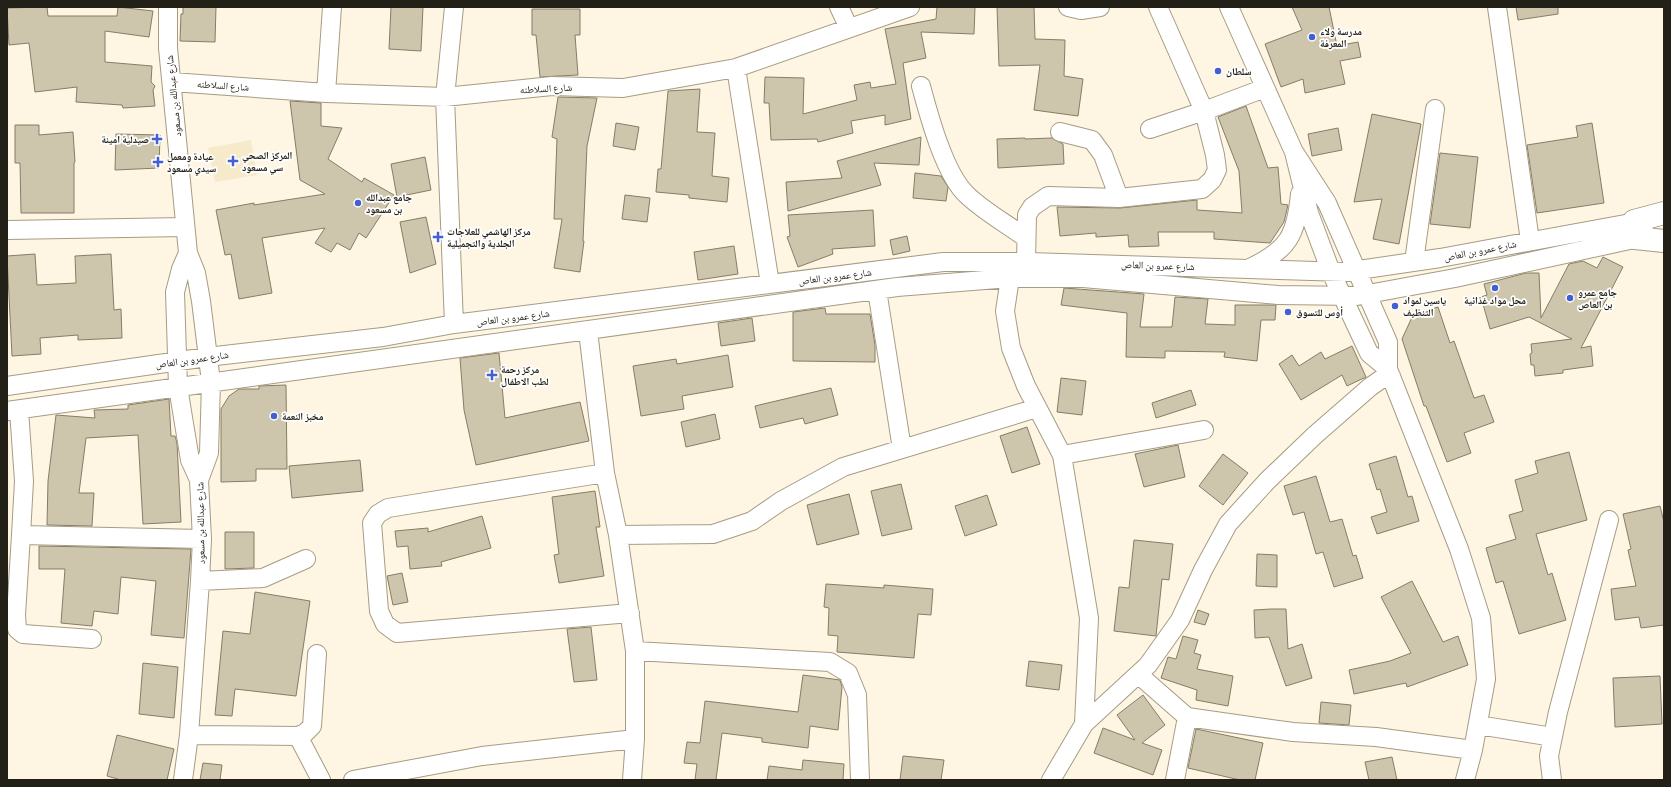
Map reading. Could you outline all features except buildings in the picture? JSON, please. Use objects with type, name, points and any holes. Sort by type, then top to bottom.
[{"type":"main road","points":[[1634,229],[1664,213]]},
{"type":"main road","points":[[1634,229],[1664,241]]},
{"type":"street","name":"شارع عبدالله بن مسعود","points":[[168,7],[168,48],[185,227],[188,253],[196,273],[201,300],[210,382],[208,453],[199,480],[202,539],[200,581],[189,734],[183,780]]},
{"type":"street","points":[[326,93],[332,7]]},
{"type":"street","points":[[454,7],[445,97],[454,324]]},
{"type":"street","points":[[839,7],[849,28]]},
{"type":"street","name":"شارع السلاطنه","points":[[172,82],[326,93],[445,97],[552,86],[623,88],[736,68],[910,7]]},
{"type":"street","points":[[1068,7],[1081,10],[1100,7]]},
{"type":"street","points":[[1026,262],[1027,215],[1032,207],[1048,196],[1120,198],[1202,189],[1212,180],[1217,170],[1215,155],[1204,111],[1158,7]]},
{"type":"street","points":[[1229,7],[1294,152],[1327,204],[1355,271],[1388,342],[1389,372],[1459,550],[1481,618],[1486,679],[1473,750],[1465,780]]},
{"type":"street","points":[[1497,7],[1530,241]]},
{"type":"street","points":[[736,68],[770,284]]},
{"type":"street","points":[[921,86],[946,162],[959,186],[967,196],[1026,238]]},
{"type":"street","points":[[1150,129],[1265,88]]},
{"type":"street","points":[[1414,262],[1435,109]]},
{"type":"street","points":[[1060,132],[1092,140],[1103,155],[1120,198]]},
{"type":"street","points":[[1294,152],[1308,213],[1331,272],[1369,353],[1389,372]]},
{"type":"street","points":[[1249,268],[1269,259],[1283,247],[1294,230],[1298,217],[1301,180]]},
{"type":"street","name":"شارع عمرو بن العاص","points":[[7,386],[206,356],[383,337],[454,324],[943,262],[1026,262],[1249,268],[1331,272],[1355,271],[1530,241],[1634,229],[1664,219]]},
{"type":"street","points":[[7,230],[185,227]]},
{"type":"street","points":[[92,639],[23,634],[17,629],[16,616],[24,481],[13,410],[897,287],[1010,278],[1083,278],[1278,295],[1357,296],[1455,278],[1634,229],[1664,234]]},
{"type":"street","points":[[188,253],[181,269],[175,292],[178,387],[190,460],[199,480]]},
{"type":"street","points":[[1010,278],[1006,311],[1011,348],[1026,386],[1062,455],[1089,618],[1084,724]]},
{"type":"street","points":[[877,290],[902,449]]},
{"type":"street","points":[[588,331],[605,473],[618,535],[635,651],[635,738],[632,780]]},
{"type":"street","points":[[1051,780],[1084,724],[1139,675],[1180,620],[1203,570],[1228,524],[1267,481],[1315,435],[1389,372]]},
{"type":"street","points":[[618,535],[713,534],[752,522],[781,500],[843,468],[1037,408]]},
{"type":"street","points":[[1062,455],[1204,430]]},
{"type":"street","points":[[605,473],[388,508],[378,514],[372,523],[379,610],[385,624],[397,633],[630,613]]},
{"type":"street","points":[[1552,780],[1549,756],[1553,737],[1609,520]]},
{"type":"street","points":[[21,535],[202,539]]},
{"type":"street","points":[[200,581],[263,578],[306,559]]},
{"type":"street","points":[[635,651],[830,662],[848,673],[857,695],[860,780]]},
{"type":"street","points":[[189,734],[298,736],[306,734],[312,726],[317,654]]},
{"type":"street","points":[[1139,675],[1187,717],[1293,732],[1376,737],[1473,750]]},
{"type":"street","points":[[1174,780],[1187,717]]},
{"type":"street","points":[[1478,725],[1553,737]]},
{"type":"street","points":[[298,736],[321,780]]},
{"type":"street","points":[[353,780],[482,756],[635,738]]},
{"type":"shaded area","name":"المركز الصحي سي مسعود","points":[[251,140],[257,175],[215,182],[208,148]]},
{"type":"place","name":"مدرسة ولاء المعرفة","points":[[1312,37]]},
{"type":"place","name":"سلطان","points":[[1218,71]]},
{"type":"place","name":"صيدلية امينة","points":[[157,139]]},
{"type":"place","name":"المركز الصحي سي مسعود","points":[[233,161]]},
{"type":"place","name":"عيادة ومعمل سيدي مسعود","points":[[158,162]]},
{"type":"place","name":"جامع عبدالله بن مسعود","points":[[358,203]]},
{"type":"place","name":"مركز الهاشمي للعلاجات الجلدية والتجميلية","points":[[438,237]]},
{"type":"place","name":"محل مواد غذائية","points":[[1495,288]]},
{"type":"place","name":"جامع عمرو بن العاص","points":[[1570,298]]},
{"type":"place","name":"ياسين لمواد التنظيف","points":[[1395,306]]},
{"type":"place","name":"أوس للتسوق","points":[[1288,312]]},
{"type":"place","name":"مركز رحمة لطب الاطفال","points":[[492,375]]},
{"type":"place","name":"مخبز النعمة","points":[[274,416]]}]
